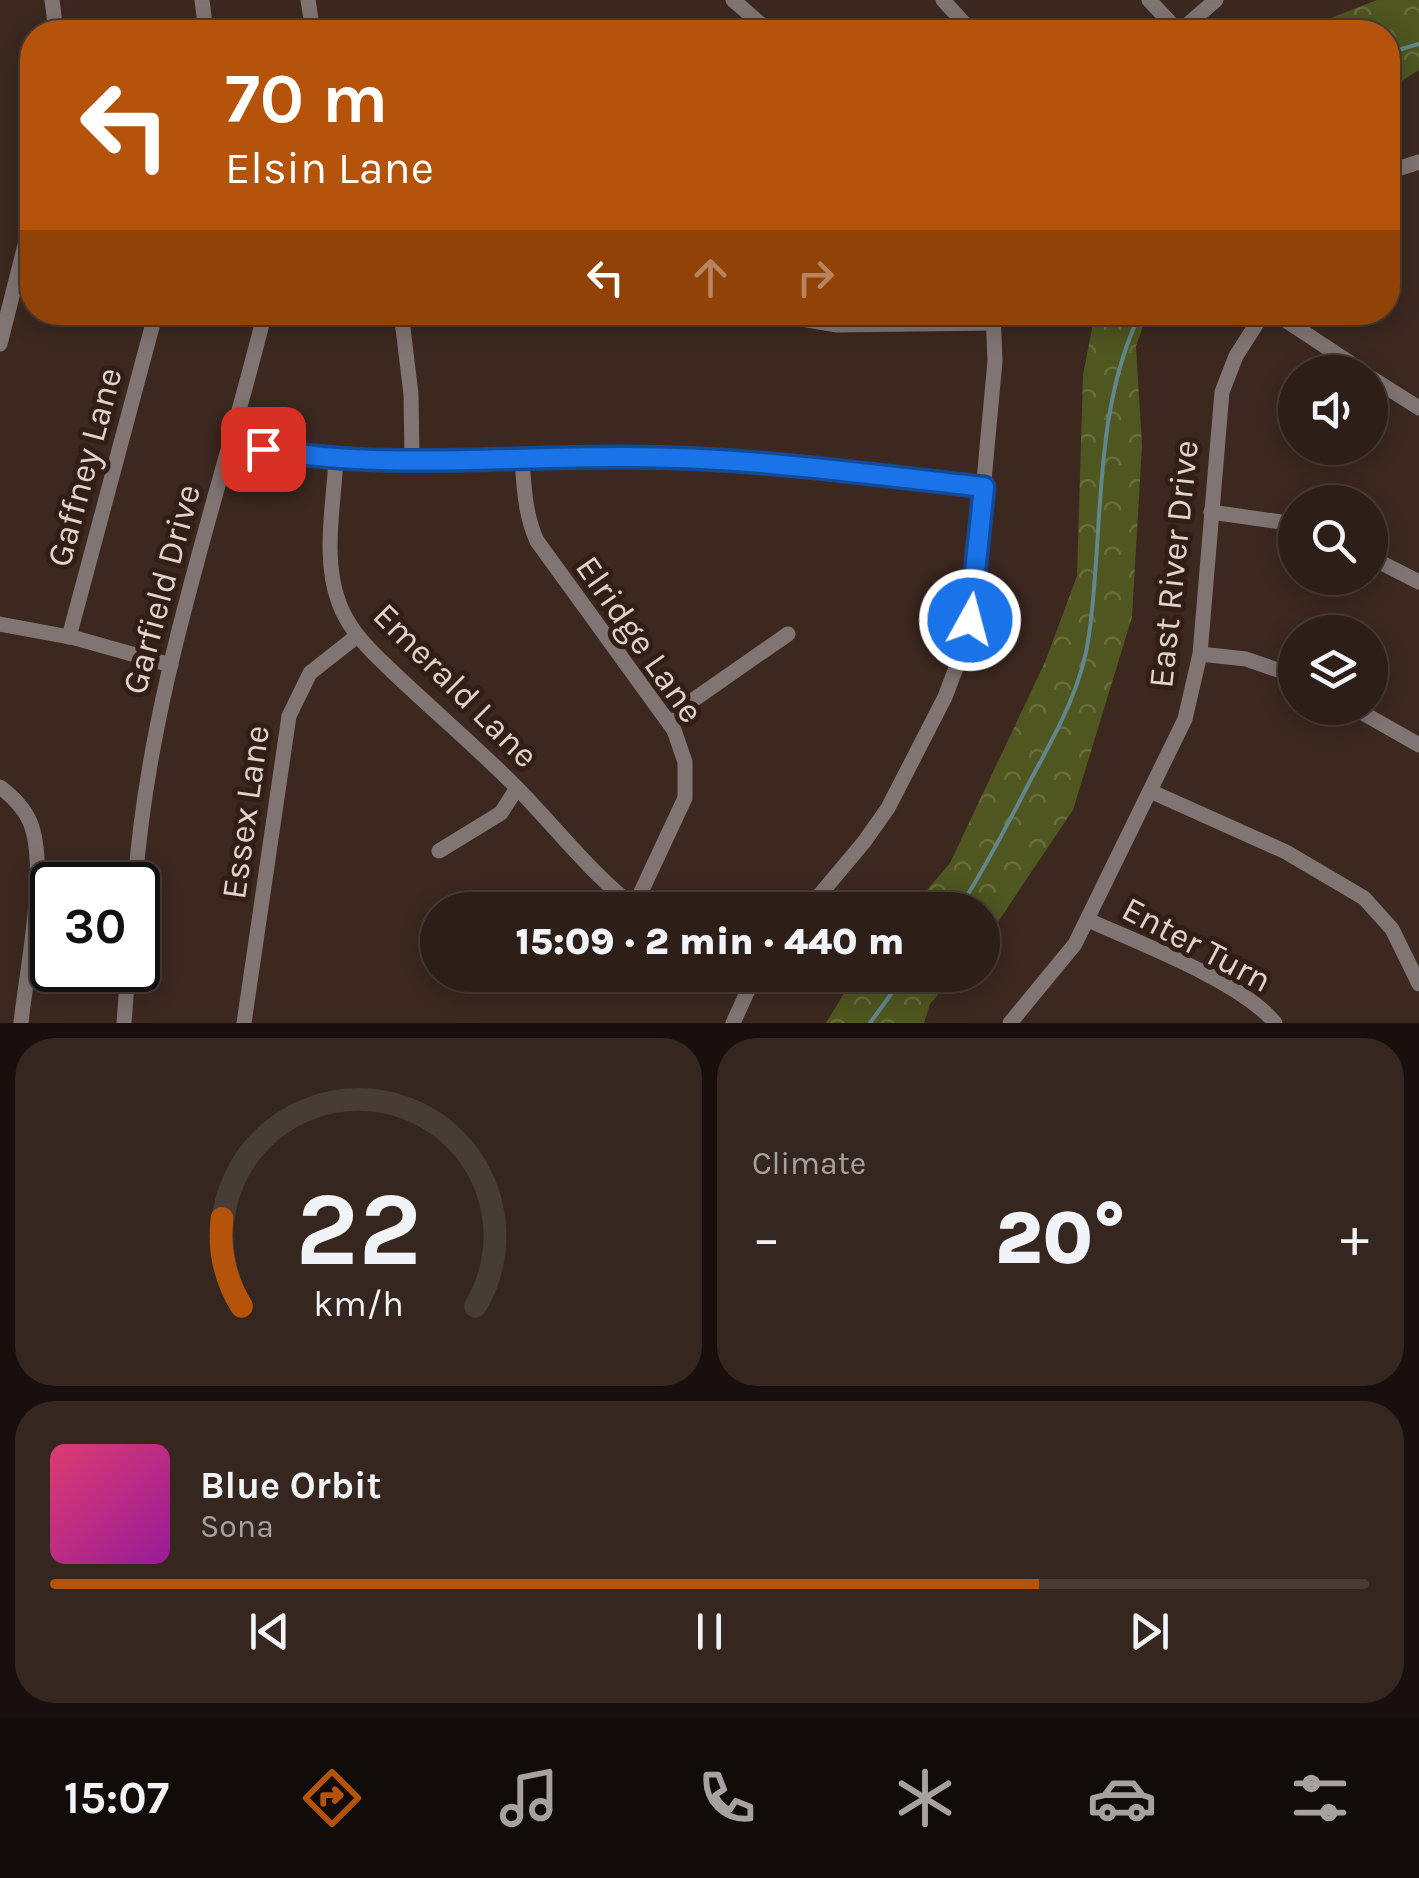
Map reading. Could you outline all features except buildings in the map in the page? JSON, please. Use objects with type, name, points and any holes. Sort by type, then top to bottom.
[{"type":"street","points":[[732,0],[756,20]]},
{"type":"street","points":[[944,0],[962,20]]},
{"type":"street","points":[[1149,0],[1168,20]]},
{"type":"street","points":[[1193,20],[1216,0]]},
{"type":"street","points":[[0,344],[20,265]]},
{"type":"street","name":"Gaffney Lane","points":[[69,637],[153,325]]},
{"type":"street","name":"Garfield Drive","points":[[137,862],[151,746],[262,325]]},
{"type":"street","points":[[402,325],[411,394],[412,459]]},
{"type":"street","points":[[822,892],[877,825],[945,697],[970,620],[995,362],[994,325]]},
{"type":"street","name":"East River Drive","points":[[1010,1023],[1075,944],[1185,719],[1200,654],[1222,392],[1236,356],[1256,325]]},
{"type":"street","points":[[1293,325],[1338,355]]},
{"type":"street","points":[[1388,388],[1419,408]]},
{"type":"street","points":[[231,444],[336,458],[636,456],[731,461],[984,487]]},
{"type":"street","name":"Emerald Lane","points":[[336,458],[333,582],[343,614],[358,636],[517,788],[615,892]]},
{"type":"street","name":"Elridge Lane","points":[[522,458],[530,526],[537,541],[674,730],[685,762],[684,798],[643,892]]},
{"type":"street","points":[[1211,512],[1278,522]]},
{"type":"street","points":[[1388,566],[1419,582]]},
{"type":"street","points":[[0,624],[69,637],[171,665]]},
{"type":"street","points":[[666,720],[788,634]]},
{"type":"street","name":"Essex Lane","points":[[244,1023],[288,716],[310,673],[358,636]]},
{"type":"street","points":[[1200,654],[1246,659],[1278,670]]},
{"type":"street","points":[[1385,725],[1419,744]]},
{"type":"street","points":[[0,787],[29,820],[36,854],[36,889],[21,1023]]},
{"type":"street","points":[[439,851],[500,813],[517,788]]},
{"type":"street","points":[[1150,791],[1286,852],[1364,898],[1392,929],[1419,984]]},
{"type":"street","name":"Enter Turn","points":[[1088,920],[1253,1001],[1275,1023]]},
{"type":"street","points":[[124,1023],[126,992]]},
{"type":"street","points":[[733,1023],[748,992]]},
{"type":"green space","points":[[1377,0],[1419,0],[1419,70],[1400,82],[1400,20],[1328,20]]},
{"type":"green space","points":[[1093,325],[1144,325],[1136,346],[1142,446],[1132,617],[1073,810],[1000,919],[1000,892],[925,892],[950,863],[1045,662],[1077,576],[1083,375]]},
{"type":"green space","points":[[845,992],[940,992],[930,1004],[924,1023],[826,1023]]},
{"type":"waterway","points":[[1400,50],[1419,44]]},
{"type":"waterway","points":[[969,892],[1048,748],[1080,674],[1094,595],[1107,430],[1114,389],[1136,325]]},
{"type":"waterway","points":[[870,1023],[893,992]]},
{"type":"route","points":[[263,449],[323,458],[626,456],[731,461],[984,487],[970,620]]}]
